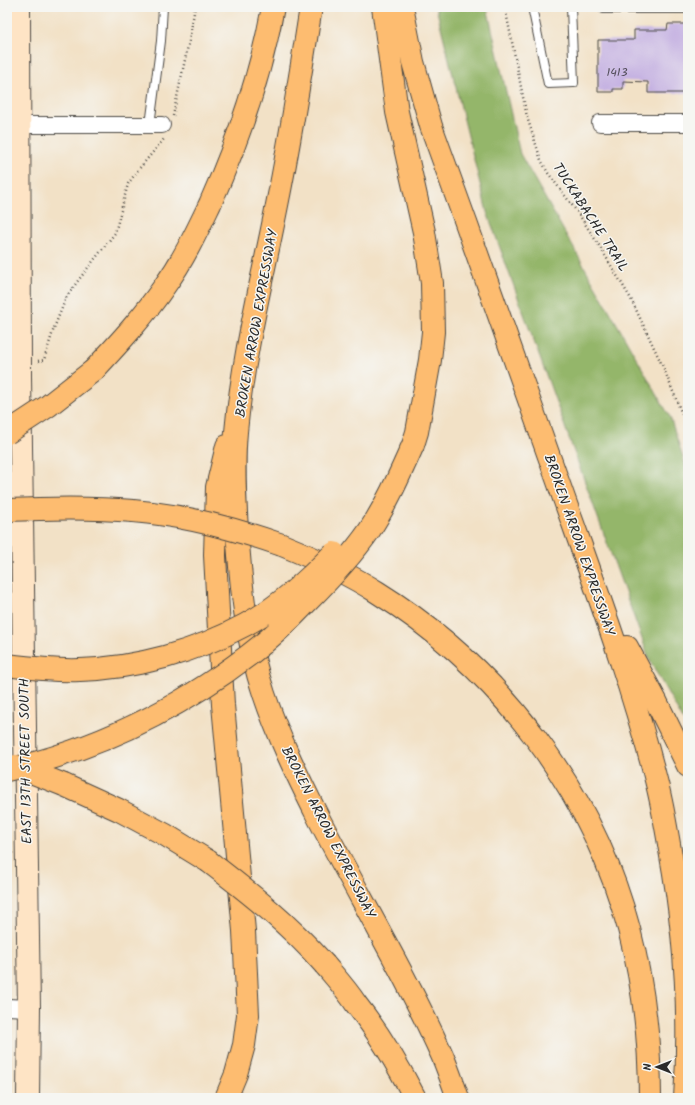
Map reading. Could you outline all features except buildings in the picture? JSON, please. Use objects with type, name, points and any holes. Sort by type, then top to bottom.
[{"type":"highway","points":[[7,433],[48,406],[94,370],[131,330],[162,289],[182,259],[202,221],[228,163],[257,75],[273,7]]},
{"type":"highway","name":"BROKEN ARROW EXPRESSWAY","points":[[311,7],[279,196],[245,363],[236,434],[236,504],[241,577],[255,663],[265,696],[292,764],[333,846],[422,1014],[443,1057],[458,1098]]},
{"type":"highway","points":[[7,770],[98,743],[158,715],[192,695],[250,655],[282,627],[321,588],[347,559],[384,506],[399,476],[424,392],[430,360],[433,332],[432,283],[424,232],[397,112],[383,7]]},
{"type":"highway","name":"BROKEN ARROW EXPRESSWAY","points":[[402,7],[413,62],[431,126],[599,597],[634,701],[657,781],[676,878],[684,944],[687,1014],[687,1071],[685,1098]]},
{"type":"highway","points":[[226,1098],[236,1074],[244,1045],[248,1015],[244,931],[223,705],[215,548],[217,487],[245,363]]},
{"type":"highway","points":[[7,665],[79,670],[108,668],[141,663],[202,645],[245,625],[288,596],[335,552],[368,509],[396,459],[408,444]]},
{"type":"highway","points":[[7,510],[77,508],[134,511],[174,516],[250,534],[296,551],[350,576],[378,592],[427,626],[476,669],[526,724],[542,746],[583,812],[599,844],[627,921],[635,952],[646,1031],[650,1098]]},
{"type":"highway","points":[[599,597],[657,703],[688,766]]},
{"type":"highway","points":[[7,763],[64,785],[164,834],[208,861],[249,892],[278,916],[303,941],[356,1003],[378,1034],[415,1098]]},
{"type":"street","points":[[19,7],[14,125],[163,126]]},
{"type":"street","points":[[600,123],[688,123]]},
{"type":"street","name":"EAST 13TH STREET SOUTH","points":[[14,125],[15,374],[29,1008],[28,1098]]},
{"type":"street","points":[[7,1007],[29,1008]]},
{"type":"lane","points":[[163,7],[161,40],[163,126]]},
{"type":"lane","points":[[532,7],[548,84],[574,83],[571,7]]},
{"type":"lane","points":[[603,9],[688,9]]},
{"type":"path","points":[[15,374],[37,361],[44,360],[54,328],[66,298],[115,233],[130,180],[163,126],[189,41],[195,7]]},
{"type":"path","name":"TUCKABACHE TRAIL","points":[[505,7],[527,117],[542,160],[548,172],[578,213],[600,247],[631,299],[664,369],[688,429]]},
{"type":"green space","points":[[436,7],[487,7],[520,154],[670,417],[688,473],[688,729],[650,661],[487,212]]}]
